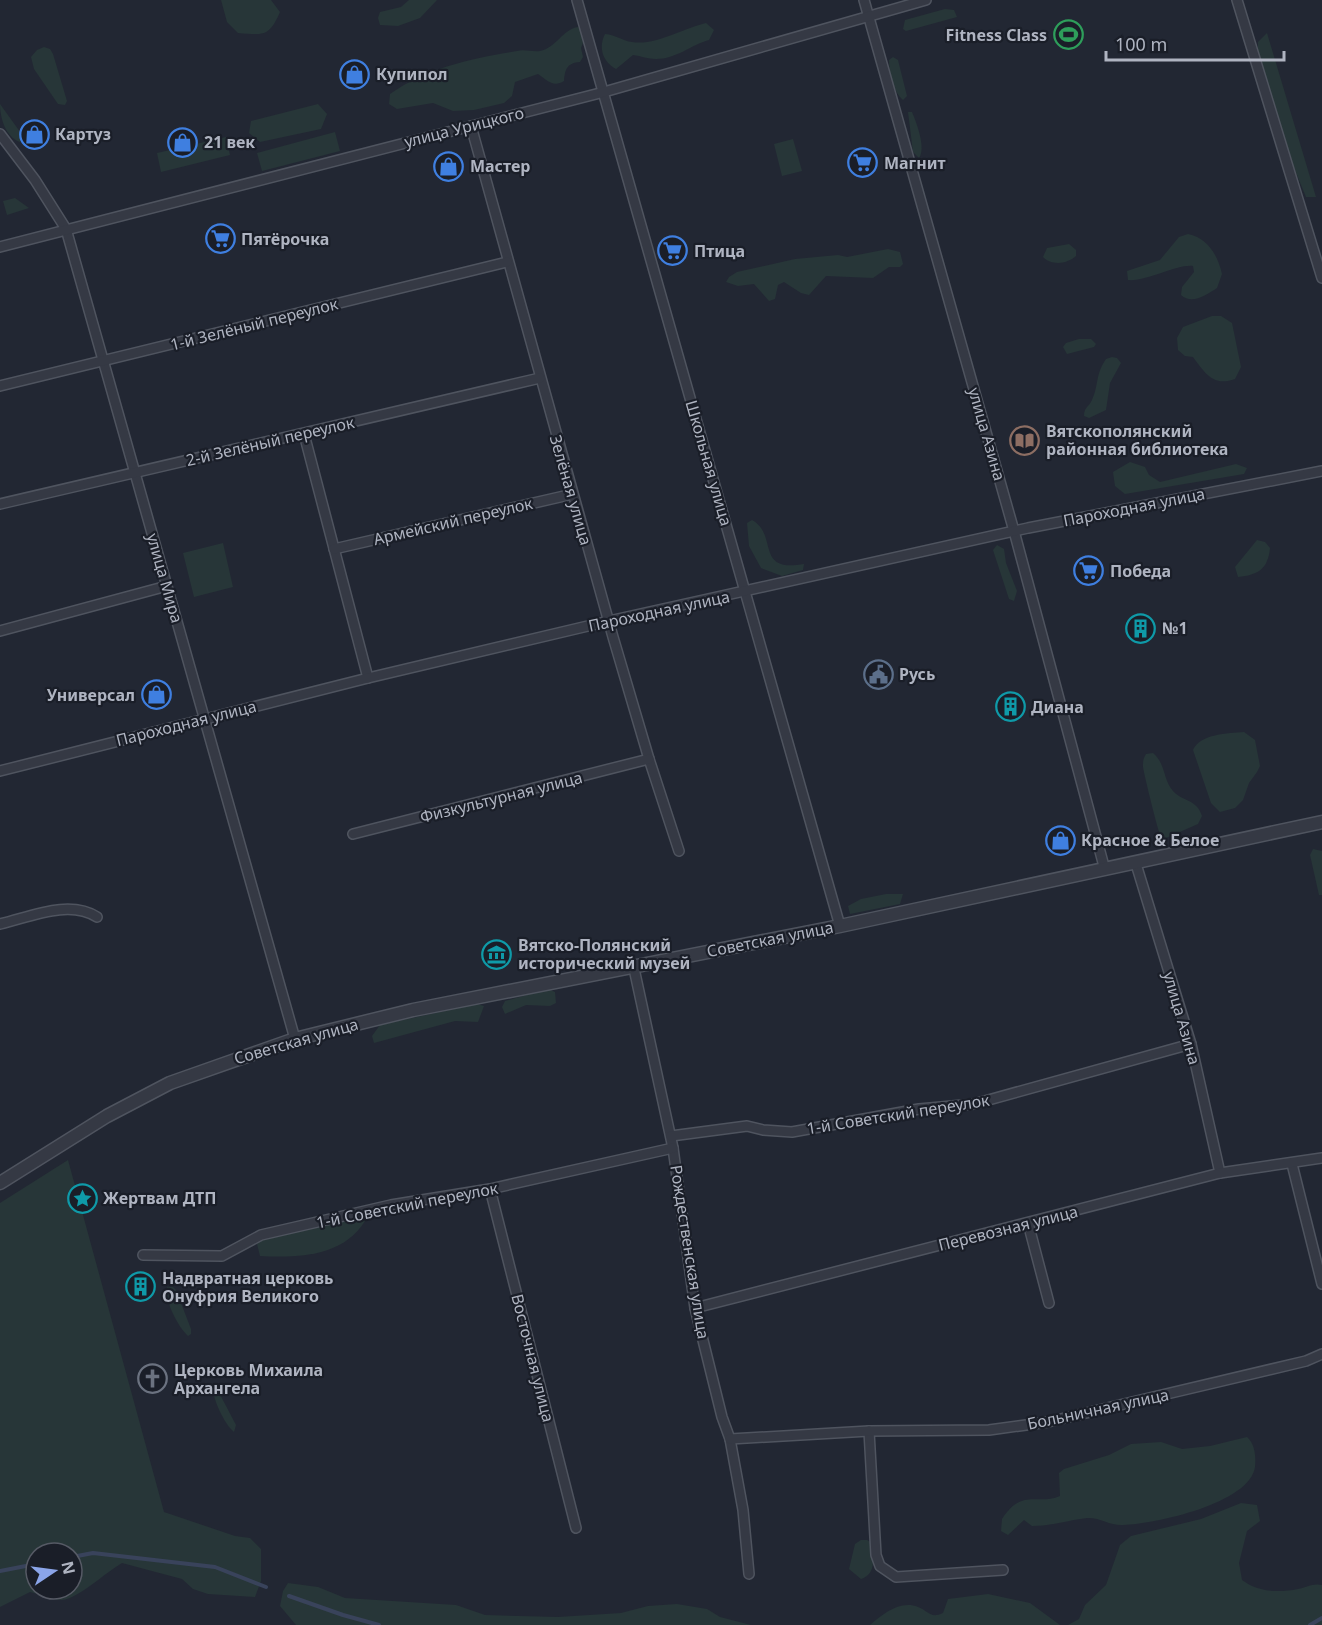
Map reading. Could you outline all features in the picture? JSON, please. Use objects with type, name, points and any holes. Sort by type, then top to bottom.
[{"type":"street","name":"Школьная улица","points":[[578,0],[840,926]]},
{"type":"street","name":"улица Азина","points":[[864,0],[1014,531],[1105,870]]},
{"type":"street","name":"улица Урицкого","points":[[0,247],[603,92],[926,0]]},
{"type":"street","points":[[1237,0],[1322,278]]},
{"type":"street","name":"Зелёная улица","points":[[471,126],[507,262],[609,621],[649,759],[679,851]]},
{"type":"street","name":"улица Мира","points":[[0,134],[35,180],[66,229],[295,1039]]},
{"type":"street","name":"1-й Зелёный переулок","points":[[0,386],[507,262]]},
{"type":"street","name":"2-й Зелёный переулок","points":[[0,504],[540,378]]},
{"type":"street","points":[[304,434],[368,678]]},
{"type":"street","name":"Пароходная улица","points":[[0,771],[205,718],[609,621],[1014,531],[1322,471]]},
{"type":"street","name":"Армейский переулок","points":[[334,549],[573,494]]},
{"type":"street","points":[[0,631],[167,586]]},
{"type":"street","name":"Физкультурная улица","points":[[353,834],[649,759]]},
{"type":"street","name":"Советская улица","points":[[0,1183],[107,1116],[170,1083],[295,1039],[413,1010],[633,964],[840,926],[1136,864],[1322,822]]},
{"type":"street","name":"улица Азина","points":[[1136,864],[1191,1044],[1220,1173]]},
{"type":"street","points":[[0,924],[71,907],[86,909],[97,917]]},
{"type":"street","name":"Рождественская улица","points":[[633,964],[671,1136],[695,1308],[722,1417],[730,1439],[744,1510],[749,1574]]},
{"type":"street","name":"1-й Советский переулок","points":[[671,1136],[747,1126],[763,1130],[792,1132],[919,1109],[974,1104],[1191,1044]]},
{"type":"street","name":"1-й Советский переулок","points":[[143,1255],[222,1256],[261,1235],[391,1205],[490,1189],[673,1148]]},
{"type":"street","name":"Перевозная улица","points":[[695,1308],[1220,1173],[1322,1158]]},
{"type":"street","points":[[1292,1164],[1322,1284]]},
{"type":"street","name":"Восточная улица","points":[[490,1189],[576,1528]]},
{"type":"street","points":[[1028,1223],[1050,1303]]},
{"type":"street","name":"Больничная улица","points":[[730,1439],[869,1431],[989,1430],[1048,1422],[1306,1361],[1322,1354]]},
{"type":"street","points":[[869,1431],[876,1555],[880,1566],[896,1577],[1003,1570]]},
{"type":"shaded area","points":[[221,0],[271,0],[280,12],[265,33],[238,33],[227,22]]},
{"type":"shaded area","points":[[409,0],[437,0],[420,18],[398,26],[380,25],[378,18],[380,12],[401,7]]},
{"type":"shaded area","points":[[945,9],[954,10],[957,17],[906,31],[903,29],[905,20]]},
{"type":"shaded area","points":[[706,23],[714,30],[709,40],[670,57],[653,59],[633,55],[616,69],[608,63],[603,54],[602,44],[605,34],[641,43]]},
{"type":"shaded area","points":[[578,27],[582,30],[583,57],[580,62],[568,67],[564,81],[560,83],[550,82],[538,74],[515,82],[512,96],[504,103],[474,110],[453,111],[433,103],[397,109],[389,104],[390,94],[419,77],[467,61],[520,50],[540,51],[551,46],[568,31]]},
{"type":"shaded area","points":[[1267,33],[1316,197],[1306,197],[1285,146],[1258,58],[1258,42]]},
{"type":"shaded area","points":[[44,47],[50,49],[53,54],[67,101],[65,105],[58,104],[34,69],[31,57],[37,50]]},
{"type":"shaded area","points":[[893,57],[898,60],[907,96],[903,100],[894,87],[891,76],[889,60]]},
{"type":"shaded area","points":[[0,104],[23,136],[20,142],[7,131],[2,120]]},
{"type":"shaded area","points":[[318,104],[327,114],[321,129],[260,142],[249,133],[251,121]]},
{"type":"shaded area","points":[[908,112],[912,112],[920,136],[922,148],[919,158],[913,152]]},
{"type":"shaded area","points":[[335,132],[340,151],[262,171],[257,153]]},
{"type":"shaded area","points":[[226,137],[230,155],[161,172],[157,153]]},
{"type":"shaded area","points":[[793,139],[802,171],[782,176],[774,144]]},
{"type":"shaded area","points":[[15,198],[29,208],[7,215],[3,201]]},
{"type":"shaded area","points":[[1188,234],[1201,239],[1215,254],[1222,274],[1217,288],[1194,299],[1181,295],[1182,287],[1194,272],[1193,266],[1128,280],[1127,271],[1160,260],[1179,237]]},
{"type":"shaded area","points":[[1069,244],[1076,250],[1076,256],[1068,261],[1055,263],[1043,257],[1047,248]]},
{"type":"shaded area","points":[[888,249],[900,252],[903,264],[900,267],[889,267],[873,278],[826,276],[809,295],[801,293],[784,282],[778,285],[775,299],[769,301],[754,284],[738,286],[726,282],[737,272],[795,259],[838,255],[847,257]]},
{"type":"shaded area","points":[[1212,316],[1221,316],[1232,323],[1241,367],[1235,379],[1215,380],[1193,357],[1185,356],[1178,350],[1177,338],[1183,327]]},
{"type":"shaded area","points":[[1079,339],[1091,339],[1096,344],[1094,347],[1067,354],[1063,347],[1066,343]]},
{"type":"shaded area","points":[[1117,358],[1121,363],[1110,383],[1106,410],[1089,418],[1084,416],[1094,395],[1103,365],[1106,359]]},
{"type":"shaded area","points":[[1130,462],[1145,467],[1149,475],[1160,482],[1236,464],[1247,468],[1244,474],[1125,494],[1115,486],[1113,472]]},
{"type":"shaded area","points":[[752,520],[764,534],[773,558],[779,563],[789,565],[804,564],[803,570],[782,576],[761,568],[749,546],[747,523]]},
{"type":"shaded area","points":[[1257,540],[1265,542],[1270,548],[1267,561],[1261,570],[1251,575],[1238,577],[1235,567]]},
{"type":"shaded area","points":[[223,543],[233,587],[194,597],[183,553]]},
{"type":"shaded area","points":[[997,545],[1004,549],[1006,563],[1017,591],[1014,601],[1009,599],[993,550]]},
{"type":"shaded area","points":[[1244,732],[1255,740],[1260,766],[1249,783],[1243,800],[1235,808],[1220,812],[1211,803],[1193,750],[1208,738]]},
{"type":"shaded area","points":[[1153,753],[1160,762],[1173,791],[1197,806],[1202,816],[1198,824],[1166,838],[1161,837],[1159,833],[1143,767],[1146,754]]},
{"type":"shaded area","points":[[1313,849],[1322,851],[1322,895],[1319,895],[1310,855]]},
{"type":"shaded area","points":[[886,894],[903,894],[900,904],[850,914],[848,906],[861,899]]},
{"type":"shaded area","points":[[548,989],[555,992],[556,1003],[550,1006],[526,1005],[505,1014],[502,1007],[505,1001]]},
{"type":"shaded area","points":[[477,1004],[484,1006],[478,1022],[455,1021],[374,1043],[372,1036],[380,1025]]},
{"type":"shaded area","points":[[68,1160],[164,1512],[235,1536],[250,1538],[261,1549],[261,1581],[255,1597],[208,1594],[193,1589],[182,1579],[122,1563],[84,1590],[84,1541],[24,1541],[24,1595],[0,1607],[0,1203]]},
{"type":"shaded area","points":[[363,1216],[365,1221],[356,1233],[345,1242],[332,1248],[304,1255],[260,1256],[257,1244],[264,1238]]},
{"type":"shaded area","points":[[167,1287],[173,1287],[176,1290],[191,1329],[191,1334],[188,1336],[173,1313]]},
{"type":"shaded area","points":[[215,1385],[236,1425],[234,1432],[226,1423],[217,1404],[212,1386]]},
{"type":"shaded area","points":[[1247,1437],[1253,1447],[1255,1459],[1255,1467],[1249,1480],[1237,1491],[1200,1509],[1157,1521],[1123,1525],[1087,1518],[1032,1526],[1024,1520],[1008,1535],[1001,1531],[1002,1519],[1017,1503],[1030,1499],[1052,1499],[1060,1496],[1059,1473],[1064,1469],[1109,1455],[1131,1444],[1161,1442],[1182,1449],[1210,1446]]},
{"type":"shaded area","points":[[1241,1503],[1257,1505],[1260,1521],[1247,1531],[1239,1563],[1242,1580],[1261,1589],[1276,1591],[1322,1585],[1322,1625],[1068,1625],[1079,1619],[1085,1605],[1106,1585],[1120,1545],[1131,1536],[1201,1519]]},
{"type":"shaded area","points":[[861,1540],[872,1543],[873,1559],[870,1573],[861,1579],[849,1569],[855,1544]]},
{"type":"shaded area","points":[[288,1583],[318,1587],[345,1598],[456,1605],[485,1615],[558,1617],[621,1613],[648,1606],[677,1604],[707,1609],[720,1617],[751,1625],[296,1625],[280,1606],[283,1591]]},
{"type":"shaded area","points":[[988,1594],[1030,1603],[1060,1625],[870,1625],[886,1613],[905,1605],[918,1607],[935,1615],[943,1613],[948,1599]]},
{"type":"waterway","points":[[84,1555],[93,1553],[215,1567],[266,1587]]},
{"type":"waterway","points":[[0,1571],[24,1566]]},
{"type":"waterway","points":[[289,1596],[379,1625]]},
{"type":"waterway","points":[[1310,1625],[1322,1618]]},
{"type":"place","name":"Fitness Class","points":[[1068,35]]},
{"type":"place","name":"Купипол","points":[[355,74]]},
{"type":"place","name":"Картуз","points":[[34,134]]},
{"type":"place","name":"21 век","points":[[183,142]]},
{"type":"place","name":"Магнит","points":[[863,163]]},
{"type":"place","name":"Мастер","points":[[449,166]]},
{"type":"place","name":"Пятёрочка","points":[[220,239]]},
{"type":"place","name":"Птица","points":[[673,251]]},
{"type":"place","name":"Вятскополянский районная библиотека","points":[[1025,440]]},
{"type":"place","name":"Победа","points":[[1089,571]]},
{"type":"place","name":"№1","points":[[1141,628]]},
{"type":"place","name":"Русь","points":[[878,674]]},
{"type":"place","name":"Универсал","points":[[156,695]]},
{"type":"place","name":"Диана","points":[[1010,707]]},
{"type":"place","name":"Красное & Белое","points":[[1060,840]]},
{"type":"place","name":"Вятско-Полянский исторический музей","points":[[497,954]]},
{"type":"place","name":"Жертвам ДТП","points":[[82,1198]]},
{"type":"place","name":"Надвратная церковь Онуфрия Великого","points":[[141,1287]]},
{"type":"place","name":"Церковь Михаила Архангела","points":[[153,1379]]}]
